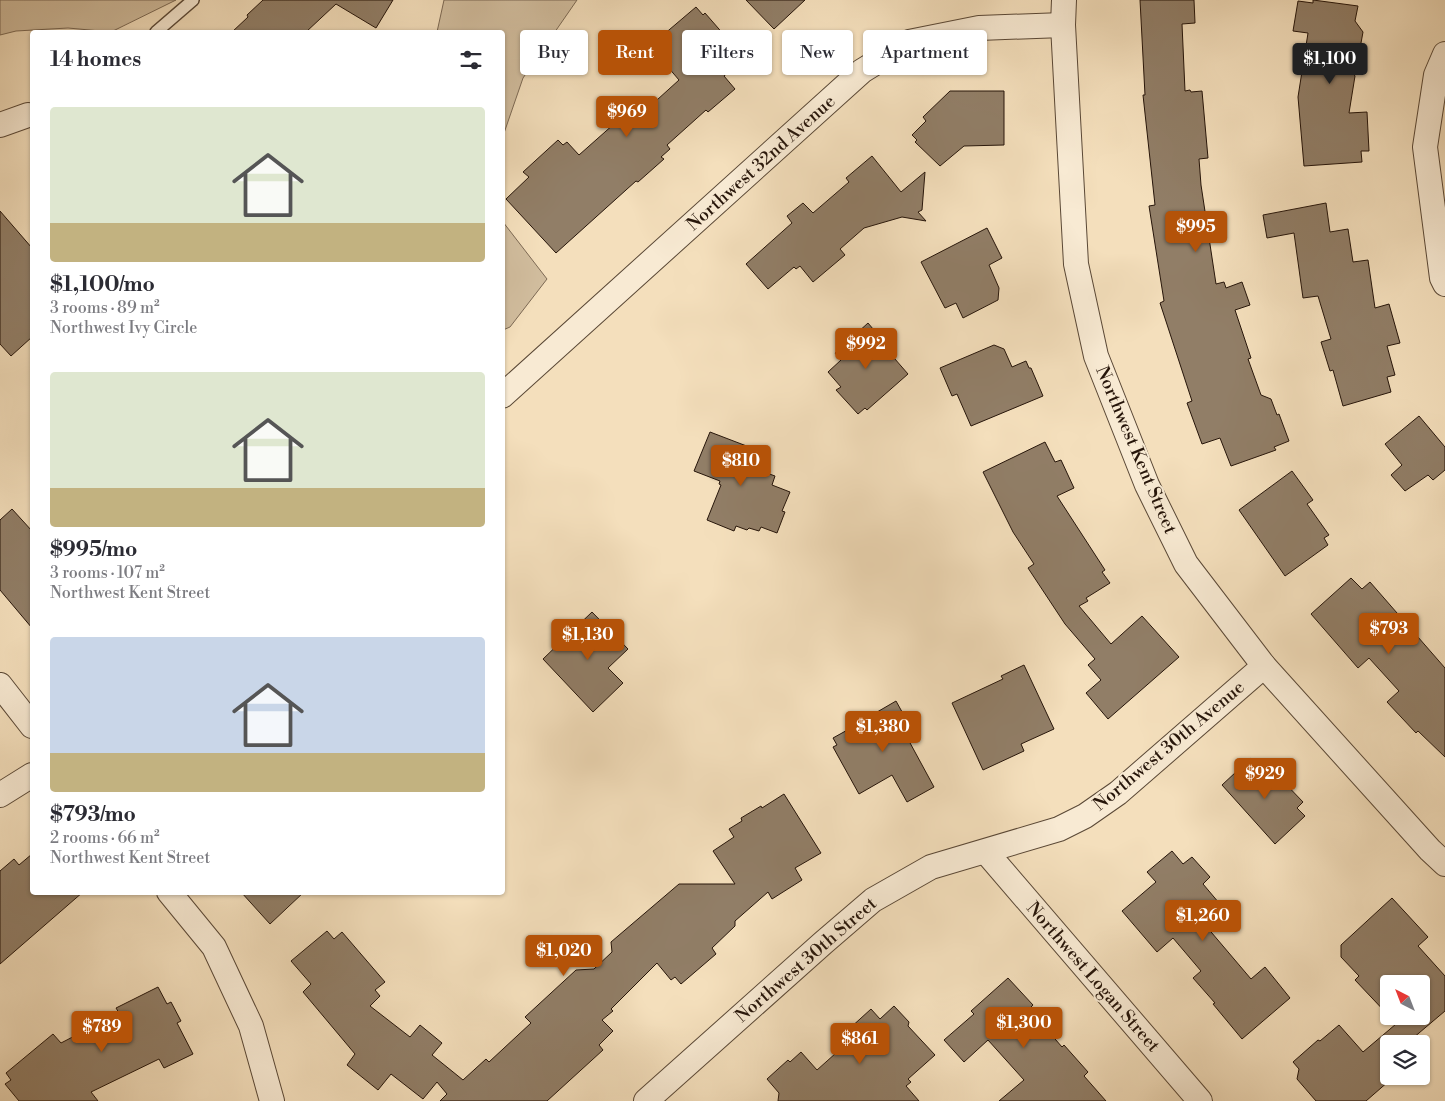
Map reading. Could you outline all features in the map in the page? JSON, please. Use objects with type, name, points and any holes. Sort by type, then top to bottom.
[{"type":"street","name":"Northwest Kent Street","points":[[1064,0],[1063,25],[1076,264],[1096,356],[1147,485],[1186,564],[1264,666],[1430,850],[1445,864]]},
{"type":"street","name":"Northwest 32nd Avenue","points":[[505,393],[862,70],[908,42],[979,28],[1063,25]]},
{"type":"street","points":[[1445,54],[1436,74],[1425,147],[1442,278],[1445,284]]},
{"type":"street","points":[[0,125],[30,114]]},
{"type":"street","name":"Northwest 30th Avenue","points":[[986,852],[1059,829],[1085,816],[1118,793],[1264,666]]},
{"type":"street","points":[[0,684],[30,723]]},
{"type":"street","points":[[0,795],[30,776]]},
{"type":"street","name":"Northwest 30th Street","points":[[646,1101],[873,900],[931,868],[986,852]]},
{"type":"street","name":"Northwest Logan Street","points":[[986,852],[1200,1101]]},
{"type":"street","points":[[171,895],[214,947],[250,1026],[272,1101]]},
{"type":"lane","points":[[158,30],[193,0]]},
{"type":"shaded area","points":[[0,0],[176,0],[115,30],[68,28],[16,31],[0,35]]},
{"type":"shaded area","points":[[444,0],[577,0],[556,30],[520,30],[520,75],[525,75],[505,130],[505,30],[437,30]]},
{"type":"shaded area","points":[[505,225],[547,279],[510,327],[505,329]]},
{"type":"building","points":[[263,0],[393,0],[376,28],[336,4],[308,30],[234,30],[248,17],[247,15]]},
{"type":"building","points":[[746,0],[805,0],[774,29]]},
{"type":"building","points":[[1140,0],[1194,0],[1195,23],[1182,24],[1185,91],[1202,91],[1208,158],[1199,159],[1201,185],[1216,284],[1224,282],[1226,288],[1242,282],[1250,305],[1235,310],[1251,358],[1248,359],[1261,395],[1271,399],[1289,441],[1274,447],[1276,450],[1231,466],[1220,438],[1202,444],[1187,403],[1192,401],[1160,303],[1164,301],[1149,206],[1155,205],[1143,95],[1145,95]]},
{"type":"building","points":[[1313,0],[1358,6],[1355,21],[1363,32],[1361,43],[1355,48],[1351,70],[1355,76],[1349,113],[1367,112],[1369,151],[1361,151],[1362,162],[1304,166],[1298,97],[1308,33],[1293,31],[1298,1],[1313,3]]},
{"type":"building","points":[[696,7],[703,15],[705,13],[720,30],[682,30],[682,75],[725,75],[724,76],[735,89],[708,112],[706,110],[667,145],[670,149],[661,157],[664,159],[638,182],[636,181],[556,253],[506,199],[529,177],[523,172],[558,140],[563,145],[567,142],[579,155],[632,108],[647,109],[679,80],[672,72],[672,30],[669,30]]},
{"type":"building","points":[[950,91],[1004,91],[1004,145],[964,146],[940,166],[915,142],[917,140],[912,135],[926,121],[923,117]]},
{"type":"building","points":[[872,156],[901,192],[925,172],[922,210],[918,212],[926,221],[902,217],[864,228],[840,249],[845,255],[813,282],[800,266],[796,269],[794,267],[768,289],[746,264],[792,223],[787,216],[803,203],[813,213],[849,182],[846,178]]},
{"type":"building","points":[[1326,203],[1330,232],[1348,229],[1353,262],[1368,260],[1375,308],[1389,304],[1400,343],[1387,346],[1395,375],[1387,377],[1391,392],[1343,406],[1333,370],[1330,371],[1321,342],[1331,339],[1318,296],[1303,298],[1294,233],[1267,238],[1263,215]]},
{"type":"building","points":[[0,211],[30,246],[30,339],[11,356],[0,344]]},
{"type":"building","points":[[987,228],[1002,258],[989,265],[999,288],[998,300],[963,318],[956,303],[945,308],[921,262]]},
{"type":"building","points":[[868,323],[890,349],[888,351],[908,374],[867,410],[865,408],[858,414],[836,390],[841,387],[828,372],[841,360],[835,353]]},
{"type":"building","points":[[994,345],[1004,349],[1012,367],[1026,361],[1043,396],[971,426],[957,394],[952,396],[940,368]]},
{"type":"building","points":[[1419,416],[1445,447],[1445,470],[1433,480],[1428,475],[1405,491],[1391,475],[1402,465],[1385,444]]},
{"type":"building","points":[[710,432],[757,450],[754,459],[767,465],[764,472],[775,476],[772,485],[790,492],[782,511],[785,512],[777,533],[761,527],[759,531],[749,528],[747,530],[736,526],[734,531],[707,520],[721,485],[719,484],[720,481],[694,471]]},
{"type":"building","points":[[1045,442],[1055,462],[1061,460],[1074,488],[1057,496],[1105,570],[1102,572],[1110,583],[1086,598],[1088,601],[1079,606],[1111,644],[1142,616],[1179,657],[1108,719],[1086,693],[1101,680],[1088,665],[1095,659],[1065,624],[1028,568],[1034,564],[1013,532],[983,472]]},
{"type":"building","points":[[1292,471],[1313,500],[1307,504],[1329,535],[1324,538],[1328,545],[1285,576],[1239,510]]},
{"type":"building","points":[[12,509],[30,529],[30,626],[0,590],[0,520]]},
{"type":"building","points":[[1351,578],[1362,589],[1370,582],[1445,668],[1445,757],[1418,731],[1416,733],[1387,702],[1399,691],[1369,658],[1358,668],[1311,614]]},
{"type":"building","points":[[592,612],[628,649],[608,668],[623,683],[593,712],[543,659]]},
{"type":"building","points":[[1024,665],[1054,729],[1021,744],[1024,751],[983,770],[952,703],[1003,679],[1001,676]]},
{"type":"building","points":[[896,701],[916,737],[909,741],[934,787],[907,802],[892,775],[859,794],[833,747],[837,745],[833,738]]},
{"type":"building","points":[[1251,758],[1275,783],[1280,778],[1303,802],[1297,808],[1305,816],[1275,844],[1222,785]]},
{"type":"building","points":[[784,794],[821,853],[795,868],[802,880],[772,899],[768,892],[735,921],[735,926],[712,948],[716,954],[681,984],[675,977],[671,980],[657,963],[611,1009],[613,1011],[602,1020],[613,1031],[599,1045],[603,1050],[547,1101],[440,1101],[447,1094],[437,1082],[423,1099],[391,1074],[378,1090],[347,1065],[355,1054],[303,992],[311,984],[291,961],[327,931],[334,939],[342,932],[385,982],[375,990],[380,996],[370,1006],[410,1037],[420,1025],[442,1043],[432,1055],[463,1080],[486,1059],[489,1062],[531,1023],[525,1017],[576,970],[594,969],[612,952],[611,942],[679,884],[735,884],[713,851],[734,837],[729,829],[742,821],[741,818],[761,806],[762,808]]},
{"type":"building","points":[[1172,851],[1183,864],[1192,857],[1210,877],[1203,884],[1225,910],[1206,926],[1251,979],[1265,967],[1290,998],[1242,1039],[1193,978],[1201,971],[1173,938],[1157,952],[1122,911],[1156,882],[1147,872]]},
{"type":"building","points":[[30,856],[30,895],[80,895],[0,964],[0,871],[14,859],[19,865]]},
{"type":"building","points":[[244,895],[301,895],[270,924]]},
{"type":"building","points":[[1392,898],[1428,937],[1418,946],[1445,976],[1445,1011],[1430,1024],[1430,975],[1380,975],[1380,1007],[1355,980],[1359,976],[1341,957],[1341,945]]},
{"type":"building","points":[[1008,978],[1033,1005],[1029,1009],[1062,1047],[1064,1045],[1088,1072],[1084,1076],[1106,1101],[999,1101],[1024,1080],[988,1040],[964,1062],[944,1040],[974,1014],[971,1011]]},
{"type":"building","points":[[158,987],[167,1004],[171,1002],[181,1021],[177,1023],[193,1054],[164,1068],[159,1059],[91,1092],[98,1101],[19,1101],[5,1084],[11,1080],[6,1073],[53,1034],[61,1043],[119,1013],[116,1008]]},
{"type":"building","points":[[894,1006],[909,1022],[908,1026],[935,1055],[908,1079],[911,1082],[906,1086],[919,1101],[778,1101],[779,1093],[767,1079],[788,1060],[790,1062],[801,1052],[817,1070],[855,1036],[849,1029],[871,1009],[880,1019]]},
{"type":"building","points":[[1339,1025],[1363,1052],[1380,1038],[1380,1085],[1384,1085],[1366,1101],[1316,1101],[1297,1079],[1299,1069],[1293,1062]]},
{"type":"building","points":[[1395,1025],[1428,1025],[1417,1035],[1383,1035]]}]
